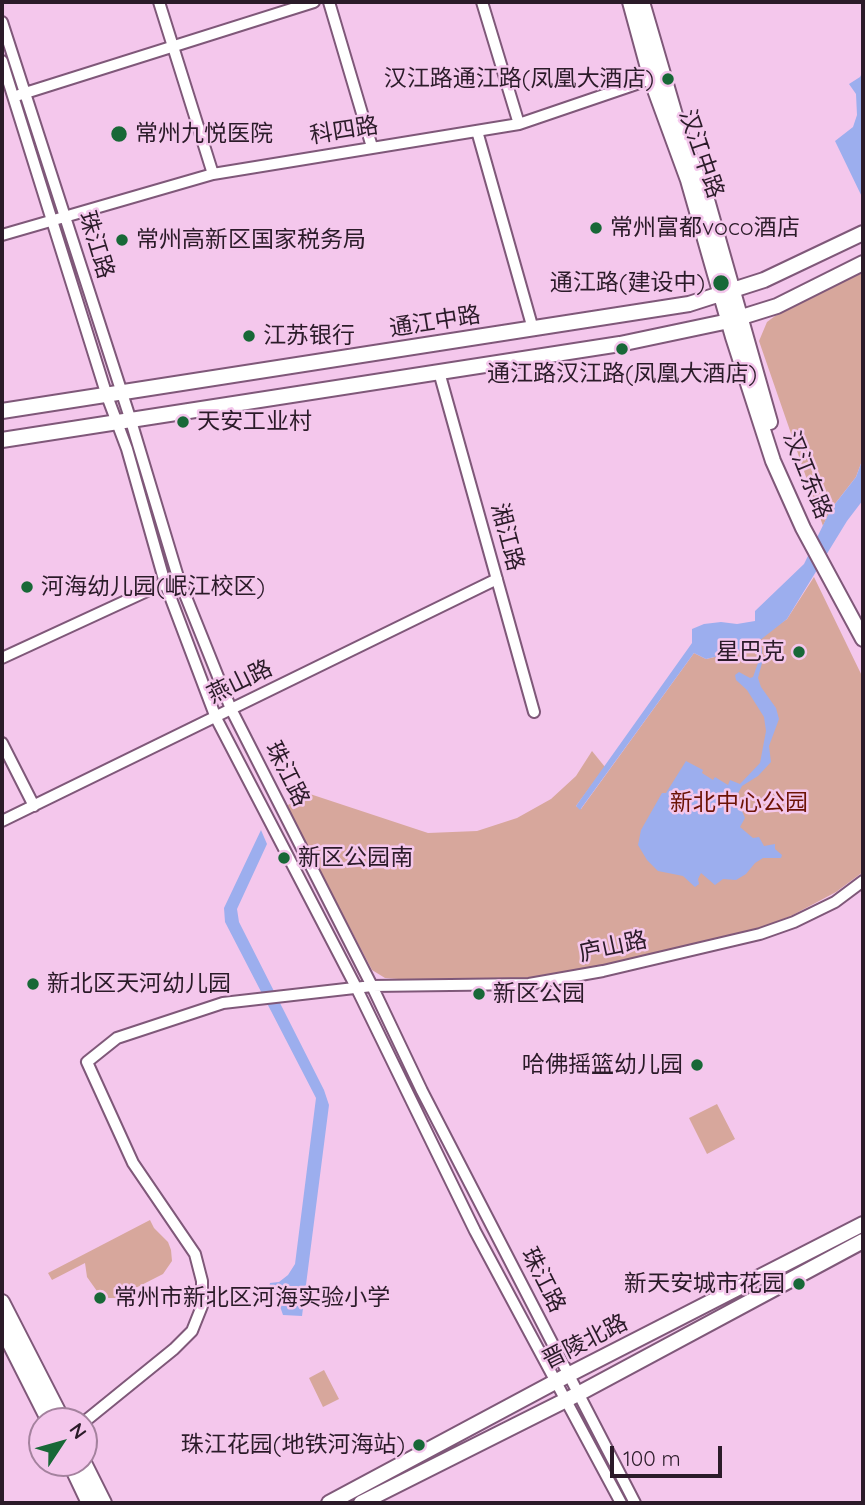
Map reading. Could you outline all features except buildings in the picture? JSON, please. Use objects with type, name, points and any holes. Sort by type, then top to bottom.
[{"type":"main road","name":"汉江中路","points":[[630,2],[652,79],[735,315]]},
{"type":"main road","name":"汉江中路","points":[[642,2],[682,139],[707,200],[727,292]]},
{"type":"main road","name":"通江中路","points":[[2,411],[688,304],[802,264],[863,233]]},
{"type":"main road","points":[[2,440],[620,344],[778,306],[863,263]]},
{"type":"main road","name":"汉江东路","points":[[735,315],[773,461],[863,625]]},
{"type":"main road","name":"汉江东路","points":[[830,569],[863,639]]},
{"type":"main road","name":"晋陵北路","points":[[330,1503],[563,1378],[863,1224]]},
{"type":"main road","name":"晋陵北路","points":[[361,1503],[572,1397],[863,1241]]},
{"type":"main road","points":[[2,1302],[56,1407]]},
{"type":"main road","points":[[2,1328],[42,1407]]},
{"type":"main road","points":[[77,1477],[89,1503]]},
{"type":"main road","points":[[91,1477],[104,1503]]},
{"type":"street","points":[[159,2],[213,174]]},
{"type":"street","points":[[274,2],[277,13]]},
{"type":"street","points":[[13,97],[314,2]]},
{"type":"street","points":[[329,2],[372,147]]},
{"type":"street","points":[[482,2],[519,124]]},
{"type":"street","name":"珠江路","points":[[2,22],[65,216],[114,395]]},
{"type":"street","name":"珠江路","points":[[2,61],[51,219],[178,577],[231,709],[372,986],[621,1503]]},
{"type":"street","name":"科四路","points":[[2,235],[213,174],[519,124],[652,79]]},
{"type":"street","points":[[477,131],[533,329]]},
{"type":"street","name":"湘江路","points":[[439,372],[534,712]]},
{"type":"street","name":"珠江路","points":[[124,421],[127,449],[165,583],[216,718],[356,987],[475,1231],[563,1378]]},
{"type":"street","points":[[2,658],[178,577]]},
{"type":"street","name":"燕山路","points":[[2,821],[497,579]]},
{"type":"street","points":[[2,743],[34,806]]},
{"type":"street","name":"庐山路","points":[[98,1411],[192,1331],[202,1306],[202,1281],[195,1254],[133,1163],[87,1062],[117,1038],[223,1003],[372,986],[529,984],[603,971],[760,934],[794,922],[835,902],[863,881]]},
{"type":"street","name":"珠江路","points":[[572,1397],[635,1503]]},
{"type":"green space","points":[[863,271],[863,458],[856,477],[831,509],[823,526],[759,341],[767,322],[775,316]]},
{"type":"green space","name":"新北中心公园","points":[[814,577],[863,678],[863,872],[836,892],[791,916],[762,927],[666,954],[602,968],[528,979],[398,979],[385,978],[372,970],[286,806],[310,794],[428,833],[477,831],[517,818],[551,799],[576,776],[592,751],[605,767],[576,806],[581,809],[694,653],[706,659],[740,651],[787,619]]},
{"type":"green space","points":[[717,1104],[735,1139],[707,1154],[689,1118]]},
{"type":"green space","points":[[150,1220],[168,1242],[171,1250],[172,1261],[163,1274],[116,1298],[107,1298],[99,1294],[87,1277],[85,1263],[52,1280],[48,1273]]},
{"type":"green space","points":[[324,1370],[339,1399],[323,1407],[309,1378]]},
{"type":"water","points":[[863,71],[863,199],[835,141],[853,127],[857,115],[856,94],[849,84],[860,77]]},
{"type":"water","points":[[863,458],[863,500],[847,521],[787,619],[759,641],[740,651],[706,659],[694,653],[580,810],[576,806],[692,643],[692,629],[704,624],[755,621],[755,611],[804,564],[831,509],[856,477]]},
{"type":"water","points":[[762,647],[758,678],[776,708],[779,719],[769,746],[771,762],[758,776],[742,786],[736,797],[745,818],[740,827],[753,838],[759,837],[764,846],[775,844],[775,849],[782,855],[781,858],[763,858],[736,880],[723,879],[715,885],[701,873],[699,884],[695,887],[683,876],[658,871],[647,860],[638,845],[641,830],[662,793],[666,793],[686,761],[703,770],[702,773],[713,780],[715,777],[728,785],[730,780],[740,784],[760,763],[766,731],[764,717],[735,675],[739,672],[753,677],[759,660],[757,650]]},
{"type":"water","points":[[261,830],[267,844],[237,909],[239,922],[324,1090],[329,1105],[302,1316],[283,1315],[275,1292],[269,1288],[270,1283],[279,1282],[288,1275],[295,1264],[316,1098],[225,922],[224,908]]},
{"type":"place","name":"汉江路通江路(凤凰大酒店)","points":[[668,79]]},
{"type":"place","name":"常州九悦医院","points":[[119,134]]},
{"type":"place","name":"常州富都voco酒店","points":[[596,228]]},
{"type":"place","name":"常州高新区国家税务局","points":[[122,240]]},
{"type":"place","name":"通江路(建设中)","points":[[721,283]]},
{"type":"place","name":"江苏银行","points":[[249,336]]},
{"type":"place","name":"通江路汉江路(凤凰大酒店)","points":[[622,349]]},
{"type":"place","name":"天安工业村","points":[[183,422]]},
{"type":"place","name":"河海幼儿园(岷江校区)","points":[[27,587]]},
{"type":"place","name":"星巴克","points":[[799,652]]},
{"type":"place","name":"新区公园南","points":[[284,858]]},
{"type":"place","name":"新北区天河幼儿园","points":[[33,984]]},
{"type":"place","name":"新区公园","points":[[479,994]]},
{"type":"place","name":"哈佛摇篮幼儿园","points":[[697,1065]]},
{"type":"place","name":"新天安城市花园","points":[[799,1284]]},
{"type":"place","name":"常州市新北区河海实验小学","points":[[100,1298]]},
{"type":"place","name":"珠江花园(地铁河海站)","points":[[419,1445]]}]
